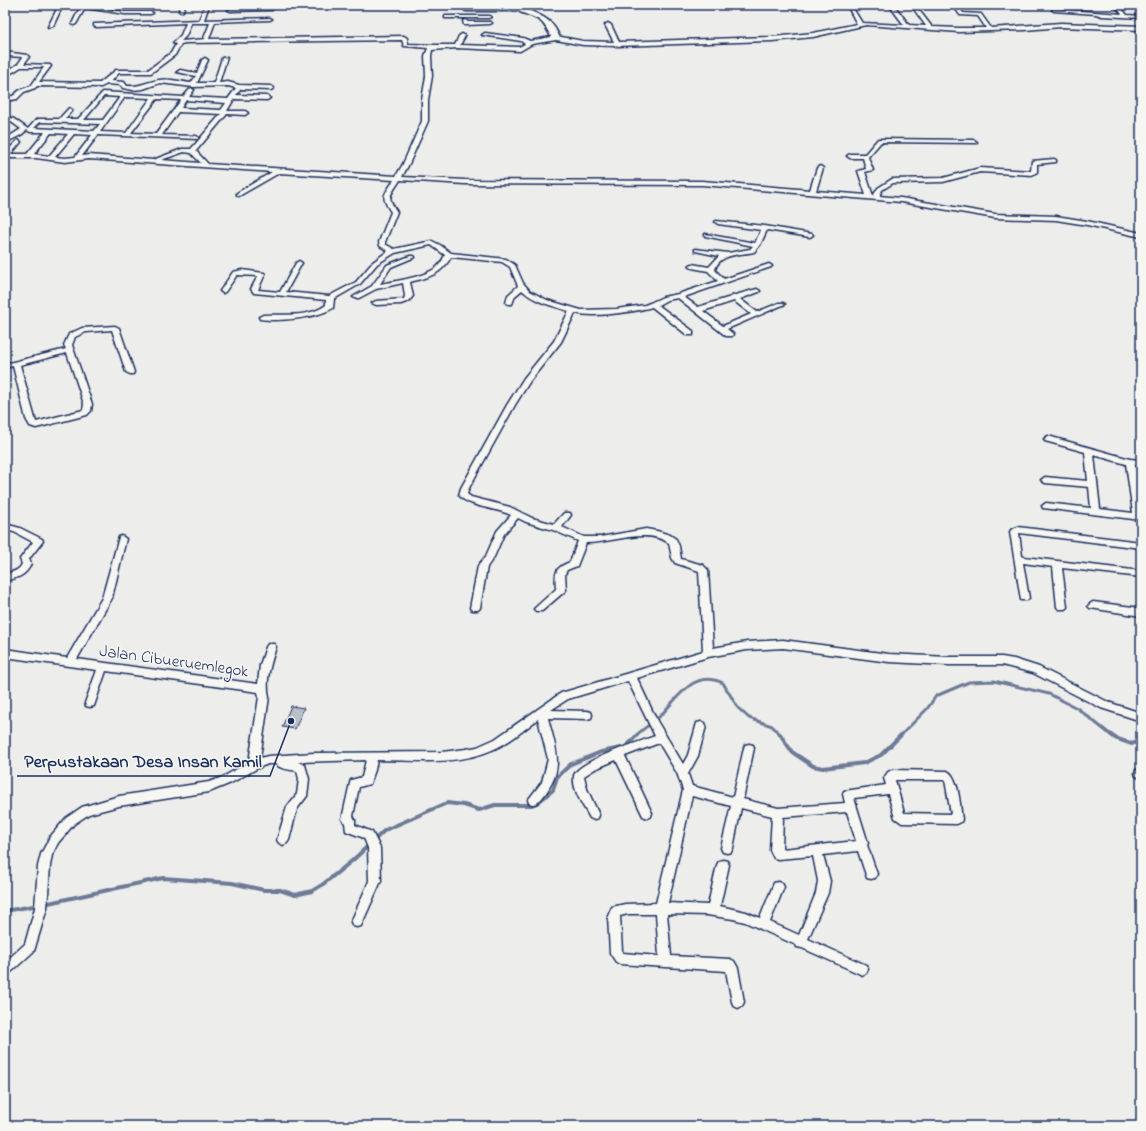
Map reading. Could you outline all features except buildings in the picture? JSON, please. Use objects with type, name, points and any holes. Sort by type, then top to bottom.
[{"type":"street","points":[[50,26],[61,5]]},
{"type":"street","points":[[74,5],[107,8],[125,14],[152,11],[147,22]]},
{"type":"street","points":[[128,11],[131,5]]},
{"type":"street","points":[[176,21],[183,5]]},
{"type":"street","points":[[201,21],[207,5]]},
{"type":"street","points":[[849,5],[860,25]]},
{"type":"street","points":[[891,5],[907,26]]},
{"type":"street","points":[[913,5],[931,29]]},
{"type":"street","points":[[955,5],[963,15],[979,16],[990,29]]},
{"type":"street","points":[[1116,5],[1127,16]]},
{"type":"street","points":[[439,6],[522,7],[544,18],[551,26],[556,38]]},
{"type":"street","points":[[74,24],[83,7]]},
{"type":"street","points":[[463,21],[466,7]]},
{"type":"street","points":[[107,8],[98,24],[270,19]]},
{"type":"street","points":[[227,20],[231,8],[270,9]]},
{"type":"street","points":[[1054,10],[1097,13],[1103,16],[1141,17]]},
{"type":"street","points":[[447,17],[463,21],[490,23]]},
{"type":"street","points":[[463,21],[489,17]]},
{"type":"street","points":[[207,38],[213,20]]},
{"type":"street","points":[[170,49],[184,36],[189,21]]},
{"type":"street","points":[[37,84],[101,85],[118,71],[149,72],[173,54],[178,44],[185,41],[401,38],[405,39],[406,45],[520,49],[530,43],[556,38],[575,42],[617,44],[802,36],[880,22],[931,29],[979,30],[1069,25],[1141,28]]},
{"type":"street","points":[[907,26],[926,23]]},
{"type":"street","points":[[975,24],[979,30]]},
{"type":"street","points":[[608,25],[617,44]]},
{"type":"street","points":[[457,46],[462,36]]},
{"type":"street","points":[[485,36],[517,38],[523,40],[524,42],[530,43]]},
{"type":"street","points":[[393,251],[381,243],[394,214],[393,208],[386,201],[425,121],[425,93],[429,76],[429,52],[431,48],[436,47]]},
{"type":"street","points":[[5,54],[25,56],[26,58],[20,65],[5,75]]},
{"type":"street","points":[[216,84],[225,58]]},
{"type":"street","points":[[158,136],[192,87],[205,60]]},
{"type":"street","points":[[5,99],[14,98],[22,91],[31,89],[37,84],[48,66],[20,65]]},
{"type":"street","points":[[180,72],[199,75]]},
{"type":"street","points":[[106,82],[122,83],[125,86],[133,88],[143,87],[157,81],[192,87],[216,84],[271,88]]},
{"type":"street","points":[[193,151],[224,114],[223,112],[231,99],[235,86]]},
{"type":"street","points":[[80,121],[101,95],[231,99],[266,98]]},
{"type":"street","points":[[77,159],[124,95]]},
{"type":"street","points":[[127,135],[156,96]]},
{"type":"street","points":[[61,120],[69,110]]},
{"type":"street","points":[[177,110],[245,113]]},
{"type":"street","points":[[184,150],[216,115],[223,112]]},
{"type":"street","points":[[5,118],[12,120],[25,129],[20,134],[5,141]]},
{"type":"street","points":[[104,122],[61,120],[39,121],[30,130],[196,138]]},
{"type":"street","points":[[28,156],[50,131]]},
{"type":"street","points":[[50,158],[72,132]]},
{"type":"street","points":[[850,156],[868,155],[876,142],[884,140],[974,142]]},
{"type":"street","points":[[5,156],[18,142]]},
{"type":"street","points":[[153,161],[184,150],[193,151],[205,164]]},
{"type":"street","points":[[89,158],[98,154],[108,153],[161,158]]},
{"type":"street","points":[[5,156],[28,156],[65,160],[89,158],[153,161],[278,171],[485,182],[684,182],[813,192],[912,202],[995,216],[1068,219],[1141,235]]},
{"type":"street","points":[[865,156],[871,170],[861,171],[873,198]]},
{"type":"street","points":[[873,198],[883,186],[892,181],[942,180],[958,178],[980,170],[1032,173],[1034,172],[1034,162],[1054,161]]},
{"type":"street","points":[[813,192],[820,168]]},
{"type":"street","points":[[240,194],[278,171]]},
{"type":"street","points":[[718,222],[764,229],[768,227],[810,234]]},
{"type":"street","points":[[711,269],[719,258],[727,255],[752,251],[757,245],[764,229]]},
{"type":"street","points":[[707,235],[757,245]]},
{"type":"street","points":[[223,291],[234,274],[242,272],[259,273],[262,274],[254,288],[255,291],[330,298],[358,283],[375,263],[393,251],[430,244],[440,247],[449,255],[493,258],[507,261],[513,266],[516,279],[533,295],[545,301],[573,310],[589,313],[653,305],[665,298],[679,296],[769,266]]},
{"type":"street","points":[[697,250],[727,255]]},
{"type":"street","points":[[357,297],[374,287],[399,284],[406,280],[428,275],[440,269],[449,255]]},
{"type":"street","points":[[374,287],[389,266],[412,257]]},
{"type":"street","points":[[282,294],[299,263]]},
{"type":"street","points":[[692,266],[711,269],[712,272],[722,281]]},
{"type":"street","points":[[376,303],[401,302],[407,300],[409,296],[406,280]]},
{"type":"street","points":[[510,303],[512,295],[522,286]]},
{"type":"street","points":[[697,310],[734,297],[757,291]]},
{"type":"street","points":[[679,296],[729,334]]},
{"type":"street","points":[[734,297],[754,314]]},
{"type":"street","points":[[263,317],[316,313],[330,306],[330,298]]},
{"type":"street","points":[[722,329],[754,314],[781,304]]},
{"type":"street","points":[[653,305],[690,333]]},
{"type":"street","points":[[573,310],[557,342],[527,380],[511,405],[463,494],[468,499],[507,509],[540,524],[556,528],[583,540],[600,540],[646,532],[667,537],[673,541],[676,558],[678,561],[700,566],[703,570],[708,653]]},
{"type":"street","points":[[16,364],[30,419],[33,424],[40,425],[88,411],[88,404],[68,345],[72,336],[79,332],[95,329],[115,328],[130,372]]},
{"type":"street","points":[[5,366],[70,350]]},
{"type":"street","points":[[1048,440],[1130,462],[1141,463]]},
{"type":"street","points":[[1089,450],[1096,512]]},
{"type":"street","points":[[1046,506],[1140,516],[1137,488],[1130,462]]},
{"type":"street","points":[[1045,480],[1093,484]]},
{"type":"street","points":[[475,608],[483,566],[489,560],[500,533],[517,514]]},
{"type":"street","points":[[556,528],[567,514]]},
{"type":"street","points":[[5,527],[17,530],[39,542],[24,559],[26,564],[24,571],[20,574],[5,578]]},
{"type":"street","points":[[1024,598],[1014,532],[1017,530],[1141,545]]},
{"type":"street","points":[[70,662],[107,598],[122,539]]},
{"type":"street","points":[[539,609],[561,590],[561,570],[574,564],[583,540]]},
{"type":"street","points":[[1018,559],[1141,574]]},
{"type":"street","points":[[1057,564],[1062,606]]},
{"type":"street","points":[[1093,606],[1141,612]]},
{"type":"street","points":[[5,970],[25,954],[30,947],[41,903],[44,866],[47,854],[60,832],[77,815],[86,810],[119,801],[209,787],[227,780],[254,764],[268,760],[372,756],[433,756],[477,751],[498,742],[538,715],[550,704],[565,696],[708,653],[747,646],[783,644],[889,658],[948,661],[1002,661],[1036,670],[1105,705],[1141,717]]},
{"type":"street","points":[[262,689],[265,665],[272,647]]},
{"type":"street","name":"Jalan Cibueruemlegok","points":[[5,653],[262,689],[264,697],[258,729],[254,764]]},
{"type":"street","points":[[90,702],[103,667]]},
{"type":"street","points":[[631,676],[661,738],[683,773],[688,790],[661,908],[666,962]]},
{"type":"street","points":[[538,715],[587,715]]},
{"type":"street","points":[[533,800],[546,785],[552,764],[538,715]]},
{"type":"street","points":[[683,773],[693,756],[701,726]]},
{"type":"street","points":[[594,815],[580,784],[579,774],[587,767],[661,738]]},
{"type":"street","points":[[726,848],[749,748]]},
{"type":"street","points":[[619,755],[647,814]]},
{"type":"street","points":[[357,922],[375,882],[374,848],[368,835],[350,828],[350,820],[347,819],[355,782],[366,781],[370,770],[372,756]]},
{"type":"street","points":[[279,759],[282,764],[301,768],[304,775],[302,796],[292,806],[283,840]]},
{"type":"street","points":[[892,775],[947,776],[950,779],[957,819],[902,818],[899,815],[891,789],[889,778],[892,775]]},
{"type":"street","points":[[871,874],[861,845],[848,795],[850,793],[891,789]]},
{"type":"street","points":[[688,790],[778,813],[850,807]]},
{"type":"street","points":[[778,813],[776,850],[778,854],[817,851],[861,845]]},
{"type":"street","points":[[801,943],[822,893],[824,881],[817,851]]},
{"type":"street","points":[[713,910],[723,865]]},
{"type":"street","points":[[763,925],[778,886]]},
{"type":"street","points":[[738,1002],[732,968],[730,965],[622,959],[616,953],[614,916],[616,911],[661,908],[713,910],[731,913],[763,925],[862,970]]},
{"type":"waterway","points":[[638,734],[659,717],[686,688],[694,683],[712,679],[723,683],[738,708],[749,718],[772,726],[780,734]]},
{"type":"waterway","points":[[780,734],[792,752],[813,766],[823,768],[864,763],[881,755],[927,709],[936,696],[969,682],[994,681],[1049,694],[1077,708],[1111,735]]},
{"type":"waterway","points":[[44,904],[163,878],[232,883],[264,890],[280,890],[295,895],[312,891],[322,885],[353,860],[385,830],[447,803],[464,805],[479,810],[495,805],[532,805],[537,803],[553,790],[557,777],[571,764],[601,752],[626,747],[638,734]]},
{"type":"waterway","points":[[1110,734],[1115,738],[1132,744],[1141,740]]},
{"type":"waterway","points":[[5,911],[39,905]]},
{"type":"place","name":"Perpustakaan Desa Insan Kamil","points":[[291,721]]}]
